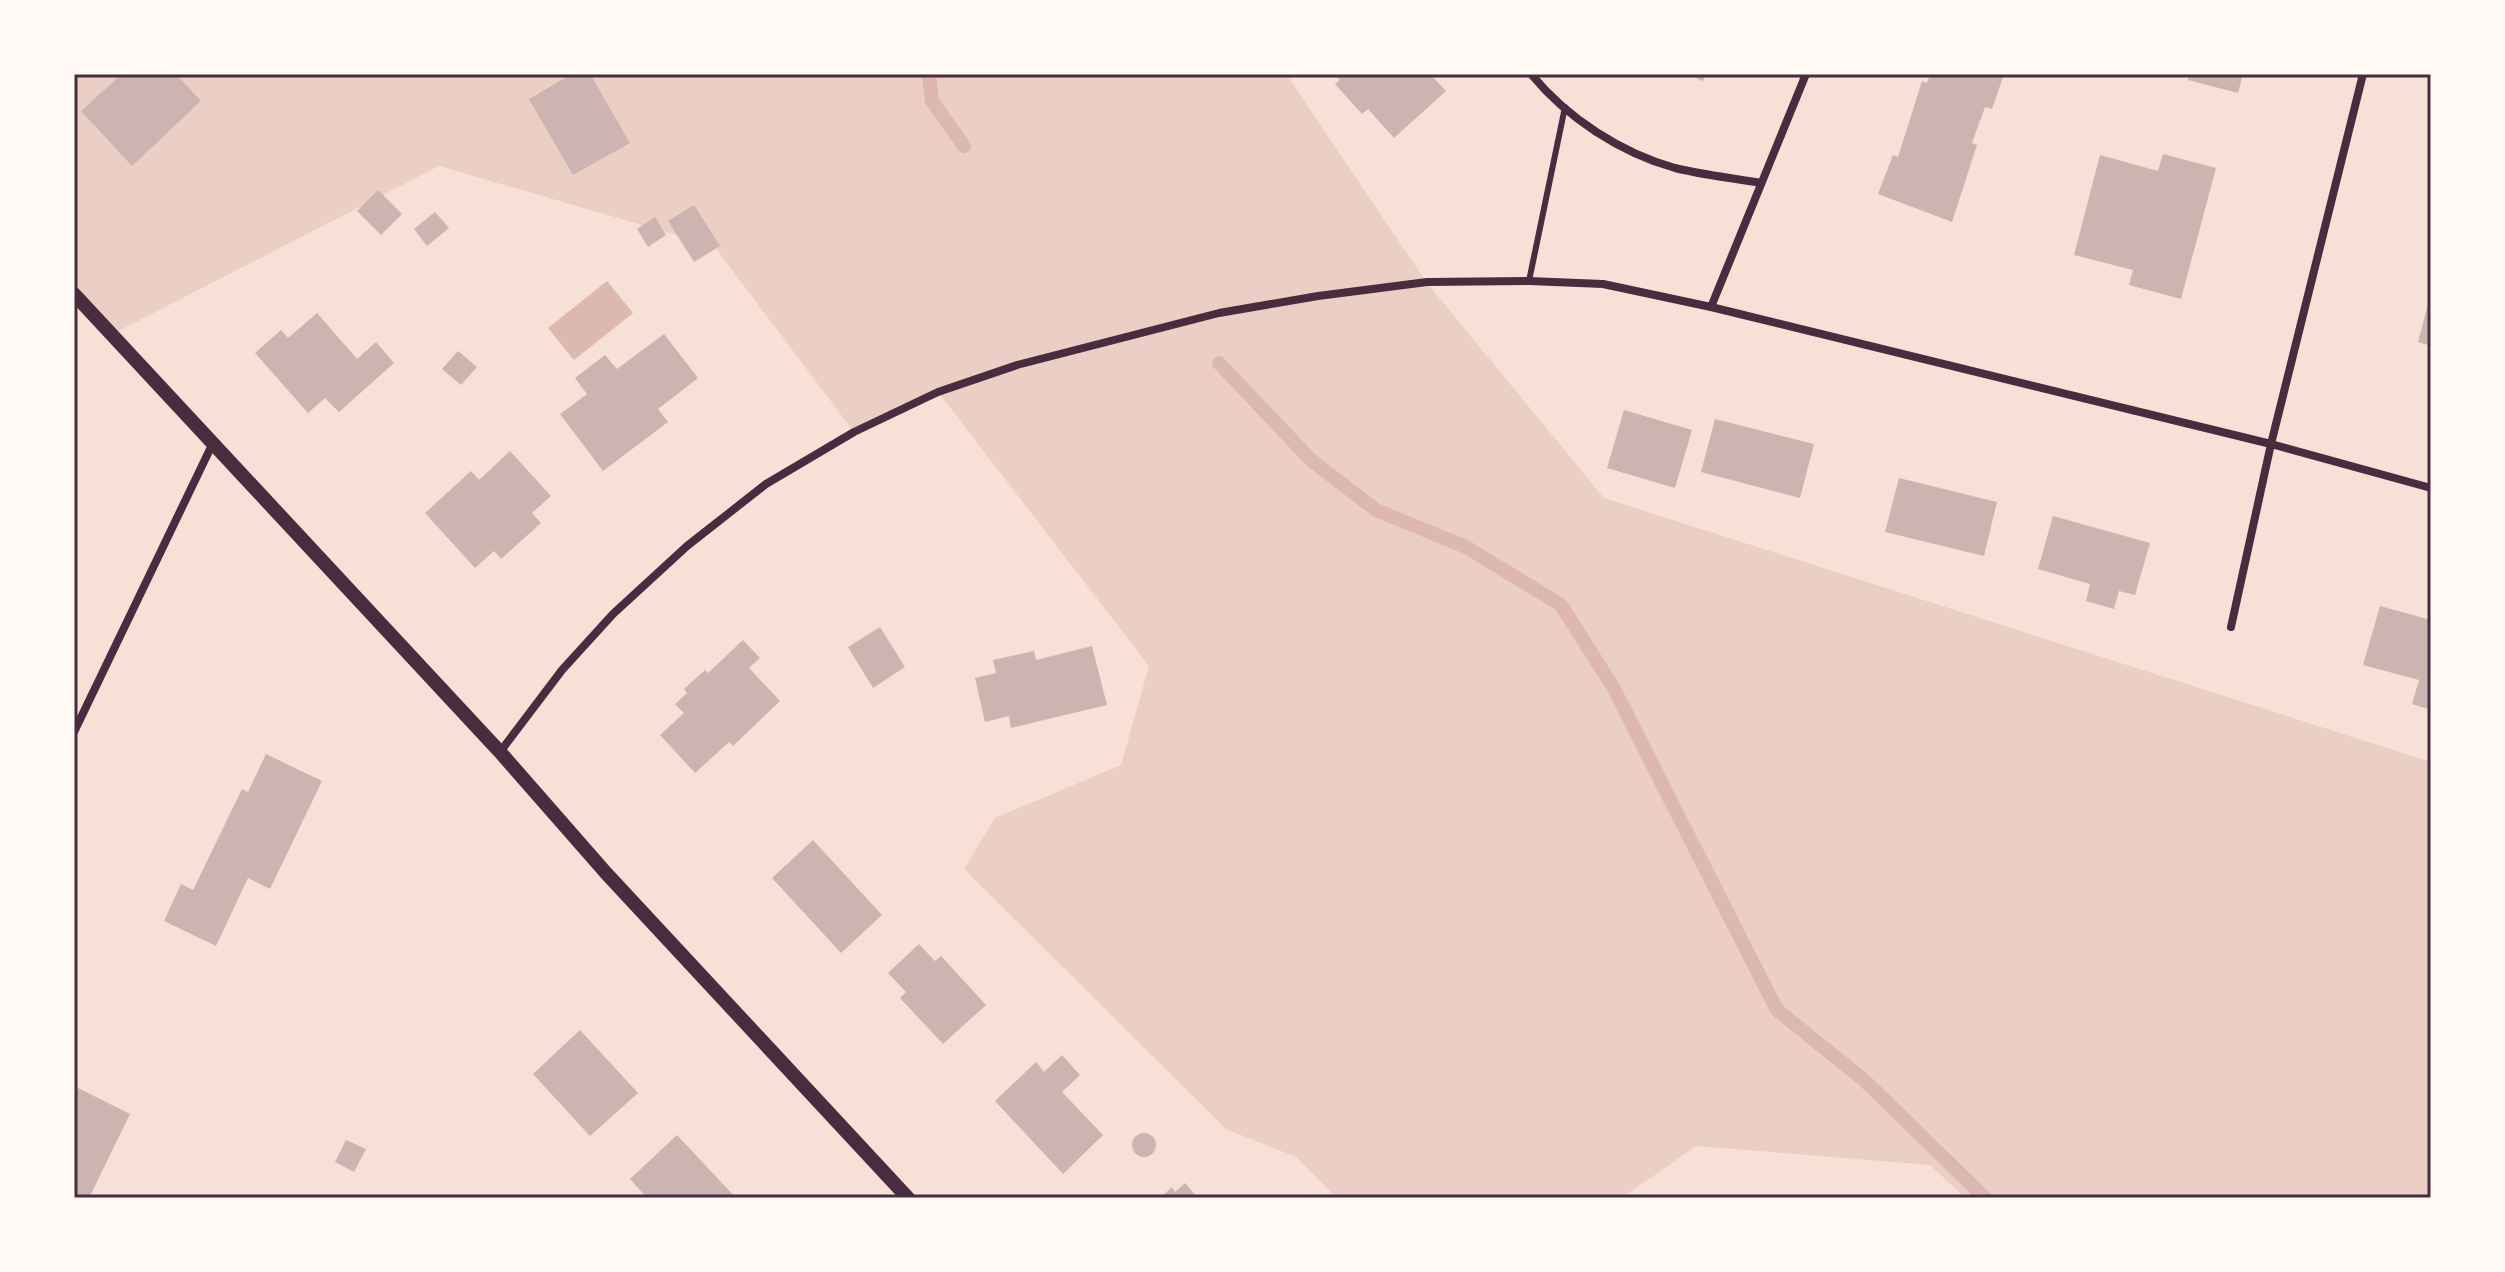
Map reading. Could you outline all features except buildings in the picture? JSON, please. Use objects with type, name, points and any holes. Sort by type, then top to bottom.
[{"type":"street","points":[[1531,74],[1585,124],[1621,147],[1674,168],[1761,183]]},
{"type":"street","points":[[1711,307],[1806,74]]},
{"type":"street","points":[[2231,627],[2271,444],[2363,74]]},
{"type":"street","points":[[500,752],[562,670],[602,625],[687,546],[766,484],[854,432],[938,392],[1017,365],[1219,313],[1318,296],[1427,282],[1603,284],[1711,307],[2271,444],[2431,488]]},
{"type":"street","points":[[74,294],[500,752],[606,873],[908,1198]]},
{"type":"street","points":[[74,732],[212,445]]},
{"type":"lane","points":[[1529,281],[1565,107]]},
{"type":"shaded area","points":[[74,74],[1286,74],[1427,283],[1604,498],[2431,762],[2431,1198],[1965,1198],[1930,1165],[1696,1146],[1622,1198],[1337,1198],[1296,1157],[1226,1129],[964,869],[995,818],[1121,765],[1149,666],[938,392],[854,432],[714,246],[439,166],[111,335],[74,292]]},
{"type":"shaded area","points":[[607,281],[633,313],[574,360],[548,328]]},
{"type":"waterway","points":[[929,74],[932,101],[964,146]]},
{"type":"waterway","points":[[1219,363],[1311,460],[1376,510],[1466,547],[1561,605],[1613,687],[1777,1010],[1864,1080],[1985,1198]]}]
